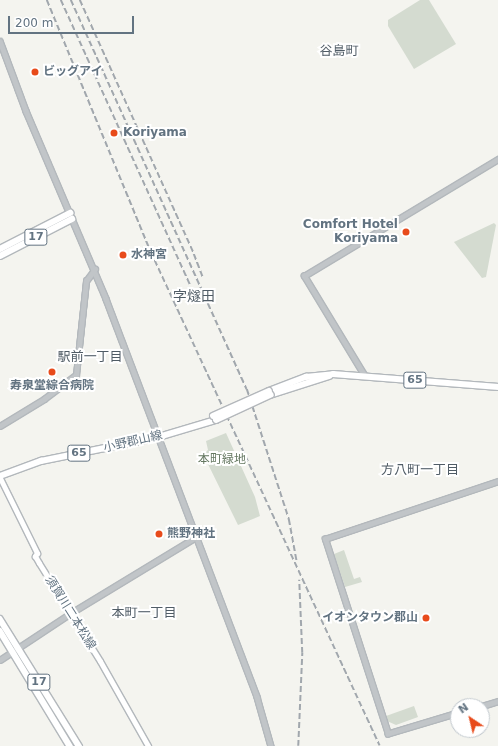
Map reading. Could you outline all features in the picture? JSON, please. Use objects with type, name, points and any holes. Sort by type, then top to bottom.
[{"type":"main road","name":"17","points":[[0,249],[71,216]]},
{"type":"main road","name":"17","points":[[0,256],[71,216]]},
{"type":"main road","name":"小野郡山線","points":[[0,477],[47,459],[159,437],[215,418],[306,377],[332,374],[364,375],[498,387]]},
{"type":"main road","name":"須賀川二本松線","points":[[0,477],[37,553],[35,556],[71,613],[148,746]]},
{"type":"main road","name":"17","points":[[0,619],[15,649],[70,746]]},
{"type":"main road","name":"17","points":[[0,631],[15,649],[79,746]]},
{"type":"street","points":[[0,41],[26,111],[95,269],[257,697],[270,746]]},
{"type":"street","points":[[364,375],[304,276],[498,160]]},
{"type":"street","points":[[0,426],[44,400],[76,375],[86,281],[95,269]]},
{"type":"street","points":[[450,715],[388,734],[325,539],[498,481]]},
{"type":"street","points":[[0,660],[71,613],[196,537]]},
{"type":"green space","points":[[420,0],[429,0],[456,44],[414,69],[388,26],[388,20]]},
{"type":"green space","points":[[494,223],[496,225],[486,277],[482,278],[454,242]]},
{"type":"green space","name":"本町緑地","points":[[226,433],[255,497],[260,516],[238,525],[203,454],[208,450],[206,441]]},
{"type":"green space","points":[[344,550],[354,579],[360,577],[362,582],[345,587],[334,554]]},
{"type":"green space","points":[[414,706],[418,717],[396,725],[387,721],[386,716]]},
{"type":"railway","points":[[47,0],[151,252],[380,746]]},
{"type":"railway","points":[[61,0],[191,286]]},
{"type":"railway","points":[[71,0],[247,389],[289,519],[297,562]]},
{"type":"railway","points":[[80,0],[194,254],[203,278]]},
{"type":"railway","points":[[298,746],[302,653],[299,580]]},
{"type":"place","name":"ビッグアイ","points":[[35,72]]},
{"type":"place","name":"Koriyama","points":[[114,133]]},
{"type":"place","name":"Comfort Hotel Koriyama","points":[[406,232]]},
{"type":"place","name":"水神宮","points":[[123,255]]},
{"type":"place","name":"寿泉堂綜合病院","points":[[52,372]]},
{"type":"place","name":"熊野神社","points":[[159,534]]},
{"type":"place","name":"イオンタウン郡山","points":[[426,618]]},
{"type":"district","name":"谷島町","points":[[339,51]]},
{"type":"district","name":"字燧田","points":[[194,296]]},
{"type":"district","name":"駅前一丁目","points":[[90,357]]},
{"type":"district","name":"方八町一丁目","points":[[420,470]]},
{"type":"district","name":"本町一丁目","points":[[144,613]]}]
